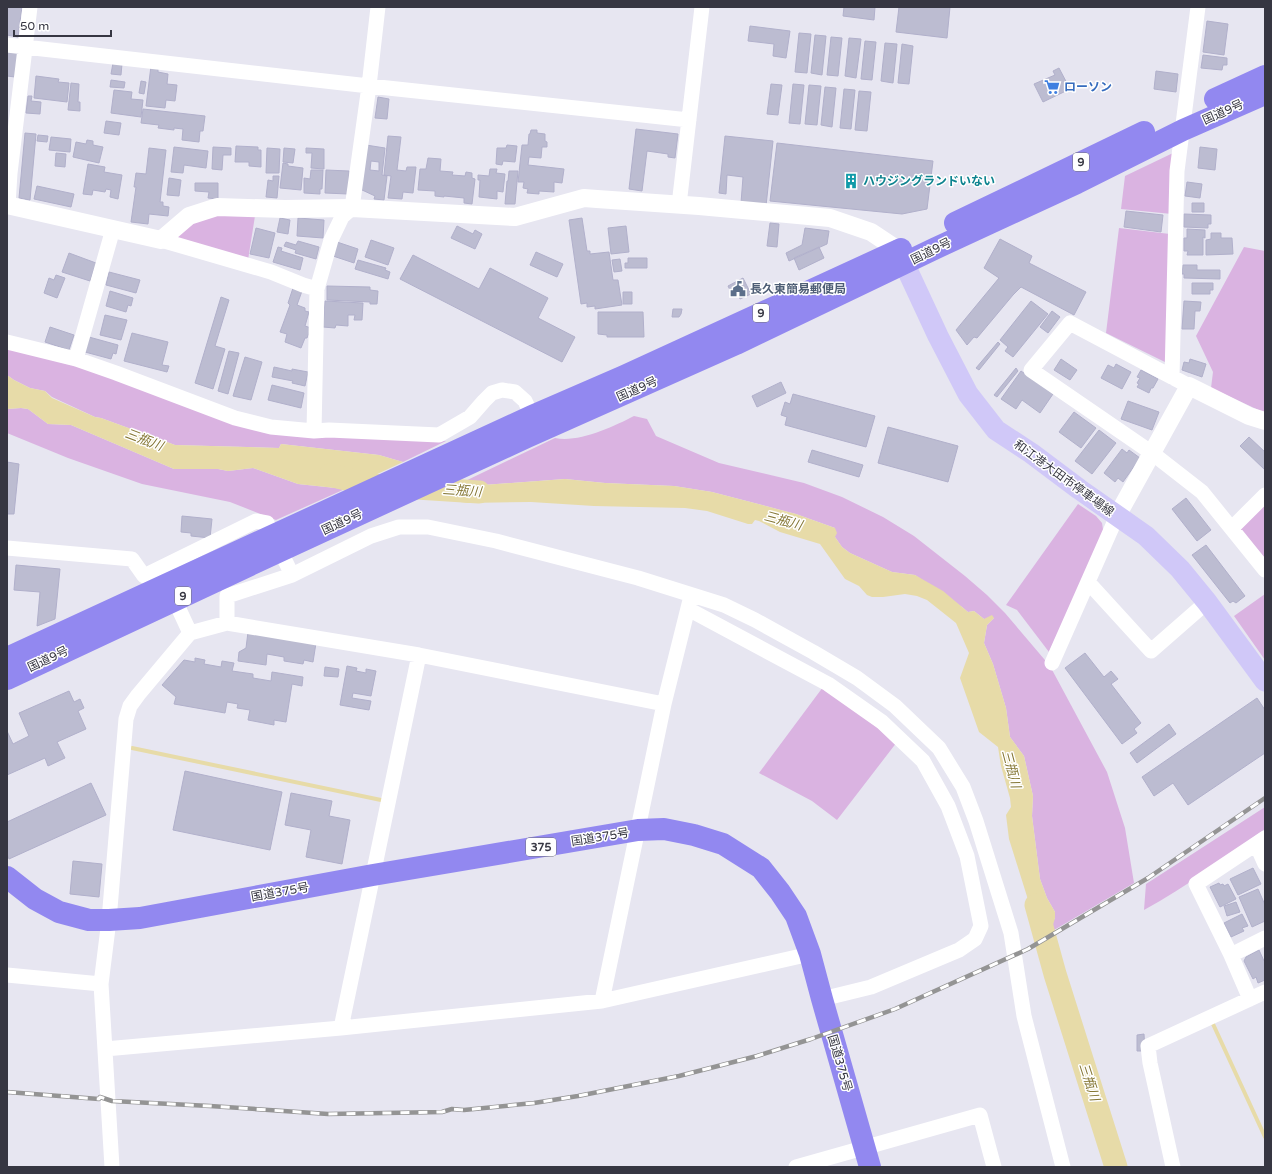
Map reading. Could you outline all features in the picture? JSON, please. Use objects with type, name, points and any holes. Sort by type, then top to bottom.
[{"type":"highway","name":"国道9号","points":[[7,658],[171,592],[277,543],[359,514],[530,426],[576,406],[642,387],[736,344],[902,257],[1184,121],[1265,76]]},
{"type":"highway","name":"国道9号","points":[[1184,121],[1265,94]]},
{"type":"highway","name":"国道9号","points":[[576,406],[624,376],[902,257]]},
{"type":"highway","name":"国道9号","points":[[277,543],[313,517],[498,432],[530,426]]},
{"type":"highway","name":"国道9号","points":[[7,679],[171,592]]},
{"type":"highway","name":"国道375号","points":[[7,877],[35,899],[59,912],[89,920],[109,920],[140,918],[373,875],[638,830],[664,829],[702,837],[723,844],[761,868],[780,892],[796,916],[810,954],[867,1157]]},
{"type":"main road","name":"和江港大田市停車場線","points":[[902,257],[938,336],[968,394],[996,430],[1031,453],[1146,536],[1180,569],[1207,602],[1265,681]]},
{"type":"street","points":[[30,7],[10,173],[8,205],[161,240],[271,272],[317,289]]},
{"type":"street","points":[[314,431],[317,289],[331,240],[342,217],[352,208],[369,86],[378,7]]},
{"type":"street","points":[[679,205],[702,7]]},
{"type":"street","points":[[1172,377],[1177,171],[1198,7]]},
{"type":"street","points":[[7,45],[689,120]]},
{"type":"street","points":[[161,240],[189,216],[217,207],[285,209],[352,208],[515,217],[584,198],[830,218],[872,232],[902,257]]},
{"type":"street","points":[[76,359],[113,229]]},
{"type":"street","points":[[1265,421],[1249,416],[1189,386],[1070,323],[1031,370],[1152,453],[1202,492],[1265,570]]},
{"type":"street","points":[[7,342],[76,359],[235,418],[272,427],[314,431],[329,430],[439,435],[470,417],[484,400],[492,394],[502,390],[515,392],[525,401],[530,426]]},
{"type":"street","points":[[1052,663],[1117,516],[1189,386]]},
{"type":"street","points":[[1232,528],[1265,495]]},
{"type":"street","points":[[7,548],[132,559],[144,576],[256,521],[267,523],[292,575]]},
{"type":"street","points":[[227,623],[226,596],[292,575],[371,536],[399,527],[428,527],[496,541],[638,578],[724,605],[755,620],[857,678],[895,706],[939,748],[963,787],[976,821],[1011,933],[1024,1016],[1063,1167]]},
{"type":"street","points":[[1088,582],[1151,651],[1207,602]]},
{"type":"street","points":[[171,592],[190,633]]},
{"type":"street","points":[[602,1001],[664,704],[692,594]]},
{"type":"street","points":[[688,609],[828,684],[882,722],[923,761],[948,806],[966,856],[980,926],[975,939],[960,950],[871,987],[822,999]]},
{"type":"street","points":[[112,1167],[101,984],[109,920],[126,719],[130,706],[138,695],[190,633],[227,623],[419,655],[664,704]]},
{"type":"street","points":[[341,1028],[419,655]]},
{"type":"street","points":[[1250,1000],[1232,955],[1196,884],[1260,841],[1265,864]]},
{"type":"street","points":[[1232,955],[1265,938]]},
{"type":"street","points":[[106,1049],[341,1028],[602,1001],[810,954]]},
{"type":"street","points":[[7,975],[101,984]]},
{"type":"street","points":[[1173,1167],[1150,1063],[1148,1046],[1265,992]]},
{"type":"street","points":[[796,1167],[867,1157],[980,1115],[994,1167]]},
{"type":"shaded area","points":[[1173,153],[1172,214],[1121,209],[1125,176]]},
{"type":"shaded area","points":[[206,214],[255,216],[248,260],[173,238]]},
{"type":"shaded area","points":[[1119,228],[1170,234],[1169,364],[1106,333]]},
{"type":"shaded area","points":[[1244,247],[1265,251],[1265,413],[1211,388],[1213,372],[1196,336]]},
{"type":"shaded area","points":[[7,344],[51,355],[229,419],[380,438],[446,441],[403,462],[379,455],[281,444],[279,448],[175,445],[95,417],[52,397],[45,391],[30,388],[14,380],[7,375]]},
{"type":"shaded area","points":[[7,409],[28,409],[48,424],[71,425],[174,469],[218,469],[228,471],[253,468],[298,484],[345,489],[276,520],[230,502],[142,484],[68,458],[7,433]]},
{"type":"shaded area","points":[[634,416],[647,419],[656,436],[719,463],[804,483],[842,497],[883,517],[914,536],[987,595],[1005,613],[1050,666],[1107,772],[1125,828],[1134,883],[1049,933],[1049,929],[1055,918],[1055,912],[1047,898],[1040,879],[1032,816],[1033,796],[1024,756],[1010,737],[1006,708],[993,664],[984,643],[987,625],[994,618],[984,619],[974,611],[968,612],[915,575],[892,572],[850,553],[842,547],[835,537],[835,528],[796,514],[712,492],[674,486],[605,483],[565,479],[470,486],[459,484],[555,438],[564,439],[585,436],[616,425]]},
{"type":"shaded area","points":[[1265,502],[1265,559],[1241,530],[1241,525]]},
{"type":"shaded area","points":[[1078,504],[1096,516],[1102,523],[1104,536],[1049,652],[1017,610],[1006,605]]},
{"type":"shaded area","points":[[1265,594],[1265,660],[1234,616]]},
{"type":"shaded area","points":[[823,687],[897,742],[837,820],[812,801],[759,773]]},
{"type":"shaded area","points":[[1265,807],[1265,829],[1191,882],[1144,910],[1146,884]]},
{"type":"water","points":[[7,375],[30,388],[45,391],[52,398],[95,417],[175,445],[279,448],[281,444],[379,455],[403,462],[345,489],[298,484],[253,468],[228,471],[218,469],[174,469],[71,425],[48,424],[28,409],[7,409]]},
{"type":"water","points":[[565,479],[605,483],[674,486],[712,492],[796,514],[835,528],[837,533],[835,537],[842,547],[850,553],[892,572],[915,575],[943,591],[968,612],[974,611],[984,619],[992,615],[994,618],[987,625],[984,643],[993,664],[1006,708],[1010,737],[1024,756],[1033,796],[1032,816],[1040,879],[1047,898],[1055,912],[1053,925],[1049,929],[1049,933],[1040,938],[1009,839],[1006,815],[1011,807],[1010,798],[1001,766],[998,747],[979,732],[960,678],[969,653],[956,623],[927,600],[917,596],[905,594],[872,597],[867,595],[859,586],[845,579],[820,544],[780,532],[755,520],[752,524],[748,524],[707,511],[685,508],[594,506],[531,502],[468,503],[430,498],[459,484],[470,486]]},
{"type":"building","points":[[7,7],[22,7],[18,37],[7,35]]},
{"type":"building","points":[[844,7],[875,7],[874,20],[843,16]]},
{"type":"building","points":[[899,7],[950,7],[947,38],[896,32]]},
{"type":"building","points":[[1207,21],[1228,24],[1224,55],[1203,52]]},
{"type":"building","points":[[750,26],[790,31],[786,58],[773,56],[774,44],[748,41]]},
{"type":"building","points":[[799,33],[811,34],[807,73],[795,72]]},
{"type":"building","points":[[815,35],[826,36],[822,75],[811,73]]},
{"type":"building","points":[[831,37],[842,38],[838,76],[827,75]]},
{"type":"building","points":[[849,38],[861,39],[856,78],[845,76]]},
{"type":"building","points":[[865,41],[876,42],[872,80],[861,79]]},
{"type":"building","points":[[885,43],[897,44],[893,83],[881,81]]},
{"type":"building","points":[[902,44],[913,46],[909,84],[898,83]]},
{"type":"building","points":[[7,51],[18,52],[15,77],[7,76]]},
{"type":"building","points":[[1203,55],[1227,58],[1227,65],[1223,65],[1222,70],[1201,68]]},
{"type":"building","points":[[113,63],[122,64],[121,75],[111,74]]},
{"type":"building","points":[[151,66],[158,67],[158,72],[168,74],[167,84],[177,85],[175,101],[166,100],[165,108],[146,106]]},
{"type":"building","name":"ローソン","points":[[1059,68],[1070,89],[1043,102],[1034,84],[1055,75],[1053,71]]},
{"type":"building","points":[[1156,71],[1178,74],[1176,92],[1154,89]]},
{"type":"building","points":[[36,76],[59,79],[58,82],[69,83],[67,102],[34,98]]},
{"type":"building","points":[[111,80],[125,82],[124,88],[110,87]]},
{"type":"building","points":[[141,81],[146,82],[144,94],[139,93]]},
{"type":"building","points":[[71,83],[79,84],[78,102],[80,102],[80,111],[68,110]]},
{"type":"building","points":[[771,84],[782,85],[778,115],[767,114]]},
{"type":"building","points":[[793,84],[804,85],[800,124],[789,123]]},
{"type":"building","points":[[809,85],[821,86],[817,125],[805,124]]},
{"type":"building","points":[[825,87],[836,88],[832,127],[821,125]]},
{"type":"building","points":[[844,89],[855,90],[851,129],[840,128]]},
{"type":"building","points":[[114,90],[132,92],[131,99],[143,100],[141,117],[111,113]]},
{"type":"building","points":[[859,91],[871,92],[867,131],[855,130]]},
{"type":"building","points":[[28,96],[32,96],[31,101],[41,102],[40,114],[26,113]]},
{"type":"building","points":[[378,97],[389,99],[387,119],[375,118]]},
{"type":"building","points":[[143,109],[205,116],[203,131],[200,131],[199,142],[182,140],[183,129],[174,128],[174,130],[158,128],[159,125],[141,123]]},
{"type":"building","points":[[106,121],[121,123],[119,135],[104,133]]},
{"type":"building","points":[[636,129],[678,134],[675,158],[668,157],[668,154],[647,151],[642,191],[629,189]]},
{"type":"building","points":[[531,130],[537,130],[537,133],[545,134],[547,147],[542,147],[541,158],[529,157],[528,165],[564,169],[562,183],[554,182],[554,192],[539,191],[539,194],[527,193],[528,189],[523,188],[524,182],[518,182],[522,145],[528,145]]},
{"type":"building","points":[[25,133],[36,134],[30,200],[19,198]]},
{"type":"building","points":[[38,135],[48,136],[47,142],[37,141]]},
{"type":"building","points":[[388,136],[401,137],[397,170],[406,171],[407,167],[416,167],[413,193],[403,192],[402,199],[388,198],[391,176],[384,175]]},
{"type":"building","points":[[725,136],[773,141],[766,206],[741,203],[743,177],[727,175],[726,194],[719,193]]},
{"type":"building","points":[[51,137],[71,139],[70,152],[49,150]]},
{"type":"building","points":[[87,140],[93,141],[93,145],[103,147],[99,163],[73,157],[76,142],[86,144]]},
{"type":"building","name":"ハウジングランドいない","points":[[777,143],[933,161],[927,209],[902,214],[770,201]]},
{"type":"building","points":[[366,145],[385,148],[382,175],[387,176],[384,200],[374,199],[375,196],[360,189]],"holes":[[[371,161],[379,162],[379,171],[370,170]]]},
{"type":"building","points":[[507,145],[517,146],[515,162],[503,161],[502,165],[496,164],[497,148],[506,148]]},
{"type":"building","points":[[236,146],[258,147],[258,150],[261,150],[261,167],[249,166],[249,162],[235,162]]},
{"type":"building","points":[[174,147],[208,151],[206,168],[184,165],[183,173],[171,172]]},
{"type":"building","points":[[213,147],[231,148],[231,155],[223,155],[222,170],[212,169]]},
{"type":"building","points":[[1200,147],[1217,149],[1215,170],[1198,168]]},
{"type":"building","points":[[149,148],[166,150],[160,202],[163,202],[163,206],[169,207],[168,216],[149,214],[148,224],[131,222],[136,187],[134,187],[136,173],[146,174]]},
{"type":"building","points":[[267,148],[280,149],[279,173],[266,173]]},
{"type":"building","points":[[284,148],[295,149],[293,163],[283,162]]},
{"type":"building","points":[[306,148],[324,149],[324,169],[311,168],[312,153],[306,153]]},
{"type":"building","points":[[56,153],[66,154],[65,167],[55,166]]},
{"type":"building","points":[[428,158],[441,159],[440,171],[453,172],[452,175],[465,176],[466,172],[472,173],[472,178],[475,179],[472,204],[464,203],[464,198],[435,196],[435,191],[418,190],[420,169],[426,169]]},
{"type":"building","points":[[283,163],[288,164],[288,166],[303,168],[301,190],[280,188]]},
{"type":"building","points":[[88,164],[105,167],[104,172],[122,175],[118,199],[110,197],[111,190],[106,189],[105,192],[93,190],[92,195],[83,194]]},
{"type":"building","points":[[490,169],[497,169],[496,173],[505,174],[503,192],[497,191],[497,199],[479,197],[480,180],[478,180],[478,175],[489,176]]},
{"type":"building","points":[[311,170],[323,170],[322,189],[320,189],[320,194],[304,193],[304,178],[310,179]]},
{"type":"building","points":[[326,170],[349,171],[348,194],[325,193]]},
{"type":"building","points":[[509,171],[518,171],[515,204],[505,204]]},
{"type":"building","points":[[273,176],[279,176],[277,198],[266,197],[268,180],[273,181]]},
{"type":"building","points":[[169,178],[181,180],[179,196],[167,195]]},
{"type":"building","points":[[1187,182],[1202,184],[1200,198],[1185,196]]},
{"type":"building","points":[[195,183],[218,183],[218,199],[208,198],[209,192],[195,191]]},
{"type":"building","points":[[37,186],[74,194],[71,207],[34,199]]},
{"type":"building","points":[[1192,203],[1204,203],[1204,212],[1192,212]]},
{"type":"building","points":[[1126,211],[1163,215],[1161,232],[1124,227]]},
{"type":"building","points":[[1184,214],[1211,215],[1211,224],[1208,224],[1208,228],[1184,227]]},
{"type":"building","points":[[280,218],[290,220],[288,234],[277,232]]},
{"type":"building","points":[[298,218],[324,220],[323,238],[297,236]]},
{"type":"building","points":[[582,218],[587,251],[590,251],[590,254],[609,252],[613,280],[618,280],[622,305],[595,309],[595,306],[587,307],[587,303],[581,304],[569,220]]},
{"type":"building","points":[[770,223],[779,224],[777,247],[767,246]]},
{"type":"building","points":[[457,226],[473,234],[475,230],[482,234],[475,249],[451,238]]},
{"type":"building","points":[[626,226],[629,252],[611,254],[608,228]]},
{"type":"building","points":[[256,228],[275,233],[269,258],[250,254]]},
{"type":"building","points":[[805,228],[829,231],[827,244],[789,261],[786,253],[802,245]]},
{"type":"building","points":[[1187,229],[1205,230],[1205,238],[1203,237],[1203,255],[1187,255],[1188,251],[1184,251],[1184,238],[1187,238]]},
{"type":"building","points":[[1211,233],[1221,233],[1221,238],[1232,238],[1233,254],[1206,255],[1206,240],[1211,239]]},
{"type":"building","points":[[1000,239],[1032,256],[1029,263],[1086,292],[1074,315],[1021,287],[977,338],[974,337],[967,345],[956,330],[999,278],[984,268]]},
{"type":"building","points":[[371,240],[394,248],[388,265],[365,257]]},
{"type":"building","points":[[298,241],[319,247],[316,259],[295,253],[296,250],[284,246],[286,242],[296,245]]},
{"type":"building","points":[[337,242],[358,249],[354,263],[333,256]]},
{"type":"building","points":[[278,247],[282,248],[281,251],[303,258],[300,270],[273,262]]},
{"type":"building","points":[[819,247],[824,258],[799,270],[794,258]]},
{"type":"building","points":[[536,252],[563,264],[557,277],[530,265]]},
{"type":"building","points":[[69,253],[96,263],[90,281],[62,272]]},
{"type":"building","points":[[413,255],[479,289],[490,268],[548,298],[538,318],[575,337],[562,362],[400,279]]},
{"type":"building","points":[[628,258],[647,258],[647,268],[625,268],[625,263],[628,263]]},
{"type":"building","points":[[620,259],[622,271],[614,272],[612,260]]},
{"type":"building","points":[[358,260],[386,268],[385,270],[390,272],[388,279],[355,269]]},
{"type":"building","points":[[1183,265],[1197,265],[1197,270],[1220,270],[1220,279],[1184,278],[1184,274],[1182,274]]},
{"type":"building","points":[[109,272],[140,280],[136,293],[106,285]]},
{"type":"building","points":[[56,275],[65,278],[57,298],[44,293],[49,278],[54,280]]},
{"type":"building","points":[[743,278],[751,294],[740,299],[738,293],[733,296],[728,286]]},
{"type":"building","points":[[1192,283],[1213,283],[1213,290],[1210,290],[1210,294],[1192,294]]},
{"type":"building","points":[[327,286],[370,287],[370,290],[378,291],[377,304],[370,304],[370,302],[327,300]]},
{"type":"building","points":[[293,288],[302,291],[297,305],[305,308],[305,311],[309,312],[305,326],[311,328],[301,348],[285,342],[287,334],[280,332],[290,305],[288,303]]},
{"type":"building","points":[[110,291],[133,298],[131,306],[128,305],[126,312],[106,306]]},
{"type":"building","points":[[623,292],[632,292],[632,304],[623,304]]},
{"type":"building","points":[[221,297],[229,300],[215,346],[225,349],[213,389],[195,383]]},
{"type":"building","points":[[325,301],[363,303],[362,320],[354,320],[355,315],[348,315],[348,326],[336,325],[335,328],[323,327]]},
{"type":"building","points":[[1031,301],[1048,314],[1013,357],[1005,351],[1008,347],[1000,340]]},
{"type":"building","points":[[1184,301],[1201,302],[1200,311],[1195,311],[1194,329],[1182,329]]},
{"type":"building","points":[[673,309],[682,309],[679,317],[672,317]]},
{"type":"building","points":[[1052,311],[1060,317],[1048,333],[1040,327]]},
{"type":"building","points":[[598,312],[643,312],[644,337],[607,337],[607,335],[598,334]]},
{"type":"building","points":[[105,315],[127,320],[121,340],[100,335]]},
{"type":"building","points":[[50,327],[74,335],[69,350],[45,342]]},
{"type":"building","points":[[132,333],[168,342],[162,365],[169,366],[167,372],[124,361]]},
{"type":"building","points":[[89,337],[118,345],[116,354],[113,353],[111,359],[85,352]]},
{"type":"building","points":[[998,342],[1000,344],[979,370],[976,368]]},
{"type":"building","points":[[229,351],[239,353],[228,394],[218,391]]},
{"type":"building","points":[[245,357],[262,362],[251,400],[233,396]]},
{"type":"building","points":[[1061,359],[1077,370],[1070,380],[1054,370]]},
{"type":"building","points":[[1190,359],[1206,364],[1202,377],[1182,370],[1184,362],[1189,363]]},
{"type":"building","points":[[1116,364],[1131,372],[1122,389],[1101,378],[1108,365],[1114,368]]},
{"type":"building","points":[[274,367],[292,371],[292,369],[308,372],[305,386],[292,383],[293,381],[272,377]]},
{"type":"building","points":[[1016,368],[1018,371],[997,397],[994,395]]},
{"type":"building","points":[[1141,370],[1158,379],[1149,393],[1137,387],[1139,384],[1137,383],[1140,378],[1137,377]]},
{"type":"building","points":[[1021,371],[1053,394],[1040,413],[1022,400],[1016,409],[1001,399]]},
{"type":"building","points":[[781,382],[786,393],[757,407],[752,396]]},
{"type":"building","points":[[272,385],[304,393],[301,408],[268,400]]},
{"type":"building","points":[[793,394],[875,416],[866,447],[785,425],[787,417],[781,415],[785,402],[790,404]]},
{"type":"building","points":[[1128,401],[1159,412],[1152,430],[1121,419]]},
{"type":"building","points":[[1074,412],[1096,428],[1081,448],[1059,432]]},
{"type":"building","points":[[888,427],[958,446],[948,482],[878,463]]},
{"type":"building","points":[[1099,430],[1116,443],[1092,474],[1075,461]]},
{"type":"building","points":[[1249,437],[1265,452],[1265,470],[1240,446]]},
{"type":"building","points":[[1122,449],[1127,453],[1129,450],[1140,458],[1123,482],[1118,478],[1115,482],[1104,473]]},
{"type":"building","points":[[812,450],[863,465],[859,477],[808,462]]},
{"type":"building","points":[[7,462],[19,464],[14,514],[7,514]]},
{"type":"building","points":[[1186,498],[1211,530],[1197,541],[1172,509]]},
{"type":"building","points":[[182,516],[212,519],[210,538],[191,536],[191,533],[181,532]]},
{"type":"building","points":[[1206,545],[1245,596],[1236,603],[1233,601],[1230,603],[1192,555]]},
{"type":"building","points":[[16,565],[60,569],[55,619],[37,626],[40,592],[14,590]]},
{"type":"building","points":[[248,632],[316,643],[313,662],[304,660],[303,664],[284,661],[284,657],[267,654],[266,665],[238,661],[239,652],[246,648]]},
{"type":"building","points":[[1085,653],[1104,677],[1111,671],[1118,679],[1111,684],[1141,723],[1134,729],[1137,733],[1122,744],[1065,668]]},
{"type":"building","points":[[195,658],[205,660],[204,664],[221,667],[222,661],[234,663],[232,671],[253,674],[253,678],[271,681],[272,672],[303,677],[302,686],[292,684],[286,722],[274,720],[274,725],[248,720],[250,710],[237,708],[238,704],[227,702],[225,713],[174,704],[176,697],[162,685],[184,660],[195,662]]},
{"type":"building","points":[[347,666],[357,668],[356,671],[366,673],[366,669],[376,671],[371,696],[353,693],[352,698],[371,701],[369,710],[340,705]]},
{"type":"building","points":[[325,667],[339,669],[338,677],[324,676]]},
{"type":"building","points":[[69,691],[74,702],[80,699],[84,708],[78,711],[86,729],[57,742],[65,758],[48,766],[45,758],[7,775],[7,731],[13,744],[29,736],[19,713]]},
{"type":"building","points":[[1257,698],[1265,710],[1265,753],[1188,805],[1173,783],[1154,796],[1142,777]]},
{"type":"building","points":[[1169,724],[1176,734],[1137,763],[1130,753]]},
{"type":"building","points":[[185,771],[282,792],[270,850],[173,830]]},
{"type":"building","points":[[91,783],[106,815],[9,859],[7,854],[7,822]]},
{"type":"building","points":[[291,793],[332,801],[329,816],[350,820],[342,864],[306,857],[311,830],[285,825]]},
{"type":"building","points":[[73,861],[102,864],[99,897],[70,894]]},
{"type":"building","points":[[1253,868],[1261,884],[1238,895],[1230,879]]},
{"type":"building","points":[[1219,883],[1220,885],[1223,884],[1224,886],[1228,884],[1236,899],[1220,907],[1210,887]]},
{"type":"building","points":[[1258,889],[1265,905],[1265,921],[1252,927],[1239,897]]},
{"type":"building","points":[[1236,902],[1240,912],[1227,916],[1224,906]]},
{"type":"building","points":[[1242,914],[1248,926],[1242,928],[1244,931],[1231,937],[1224,923]]},
{"type":"building","points":[[1259,950],[1264,961],[1265,960],[1265,980],[1258,983],[1256,977],[1253,979],[1244,961],[1246,957]]},
{"type":"building","points":[[1144,1034],[1145,1051],[1137,1051],[1137,1035]]},
{"type":"waterway","name":"三瓶川","points":[[330,475],[370,485],[479,492]]},
{"type":"waterway","points":[[132,748],[381,800]]},
{"type":"waterway","name":"三瓶川","points":[[1036,905],[1055,974],[1116,1167]]},
{"type":"waterway","points":[[1213,1024],[1265,1137]]},
{"type":"railway","points":[[7,1092],[99,1099],[100,1097],[112,1101],[328,1114],[442,1112],[452,1109],[464,1110],[534,1103],[679,1076],[757,1056],[811,1039],[895,1009],[1028,949],[1148,878],[1265,798]]},
{"type":"place","name":"ローソン","points":[[1052,87]]},
{"type":"place","name":"ハウジングランドいない","points":[[851,181]]},
{"type":"place","name":"長久東簡易郵便局","points":[[738,289]]}]
